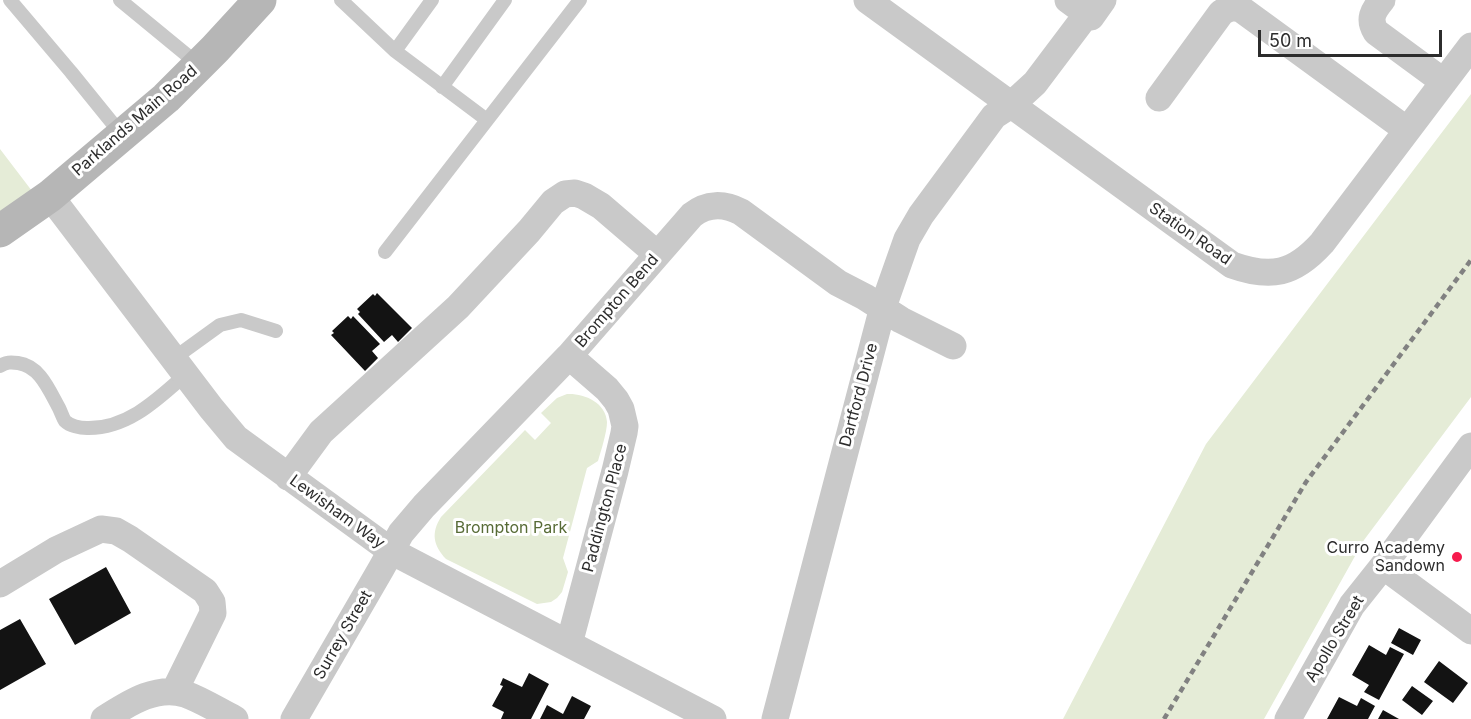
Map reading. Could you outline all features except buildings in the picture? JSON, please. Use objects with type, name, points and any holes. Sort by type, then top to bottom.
[{"type":"street","name":"Parklands Main Road","points":[[0,231],[50,196],[166,98],[260,0]]},
{"type":"street","name":"Station Road","points":[[867,0],[1232,265],[1264,273],[1296,265],[1310,257],[1471,46]]},
{"type":"street","points":[[1381,0],[1371,17],[1376,32],[1444,82]]},
{"type":"street","name":"Dartford Drive","points":[[775,719],[883,307],[907,239],[921,215],[994,116],[1011,105],[1035,83],[1086,5]]},
{"type":"street","points":[[1159,98],[1221,13],[1230,8],[1236,8],[1241,9],[1407,130]]},
{"type":"street","points":[[288,477],[321,432],[459,307],[553,202],[565,194],[575,193],[584,196],[601,206],[657,254]]},
{"type":"street","name":"Lewisham Way","points":[[50,196],[179,367],[236,438],[391,551],[713,719]]},
{"type":"street","name":"Brompton Bend","points":[[391,551],[401,533],[424,506],[569,356],[698,210],[724,205],[741,212],[838,283],[883,307],[901,320],[953,346]]},
{"type":"street","name":"Paddington Place","points":[[569,356],[607,389],[616,400],[625,426],[569,644]]},
{"type":"street","name":"Apollo Street","points":[[1288,719],[1352,605],[1471,446]]},
{"type":"street","points":[[0,584],[56,550],[101,529],[116,531],[130,539],[205,591],[212,602],[213,613],[174,692]]},
{"type":"street","name":"Surrey Street","points":[[294,719],[391,551]]},
{"type":"street","points":[[1383,566],[1471,631]]},
{"type":"street","points":[[104,719],[132,702],[150,694],[162,692],[186,694],[235,719]]},
{"type":"lane","points":[[10,0],[122,135]]},
{"type":"lane","points":[[120,0],[199,65]]},
{"type":"lane","points":[[340,0],[395,51],[487,120]]},
{"type":"lane","points":[[395,51],[432,0]]},
{"type":"lane","points":[[442,87],[505,0]]},
{"type":"lane","points":[[385,252],[580,0]]},
{"type":"lane","points":[[0,366],[8,362],[26,364],[36,371],[66,422],[78,427],[89,428],[114,425],[132,417],[153,403],[179,367],[220,324],[242,320],[276,332]]},
{"type":"green space","points":[[1471,94],[1471,397],[1364,540],[1264,719],[1063,719],[1206,444]]},
{"type":"green space","points":[[0,149],[32,191],[0,214]]},
{"type":"green space","name":"Brompton Park","points":[[567,394],[580,395],[598,404],[606,415],[607,426],[598,461],[587,468],[563,558],[568,572],[562,592],[551,602],[537,604],[446,559],[438,549],[435,534],[441,517],[525,430],[535,440],[551,423],[541,413],[557,398]]},
{"type":"railway","points":[[1164,719],[1306,482],[1471,260]]},
{"type":"place","name":"Curro Academy Sandown","points":[[1457,557]]}]
